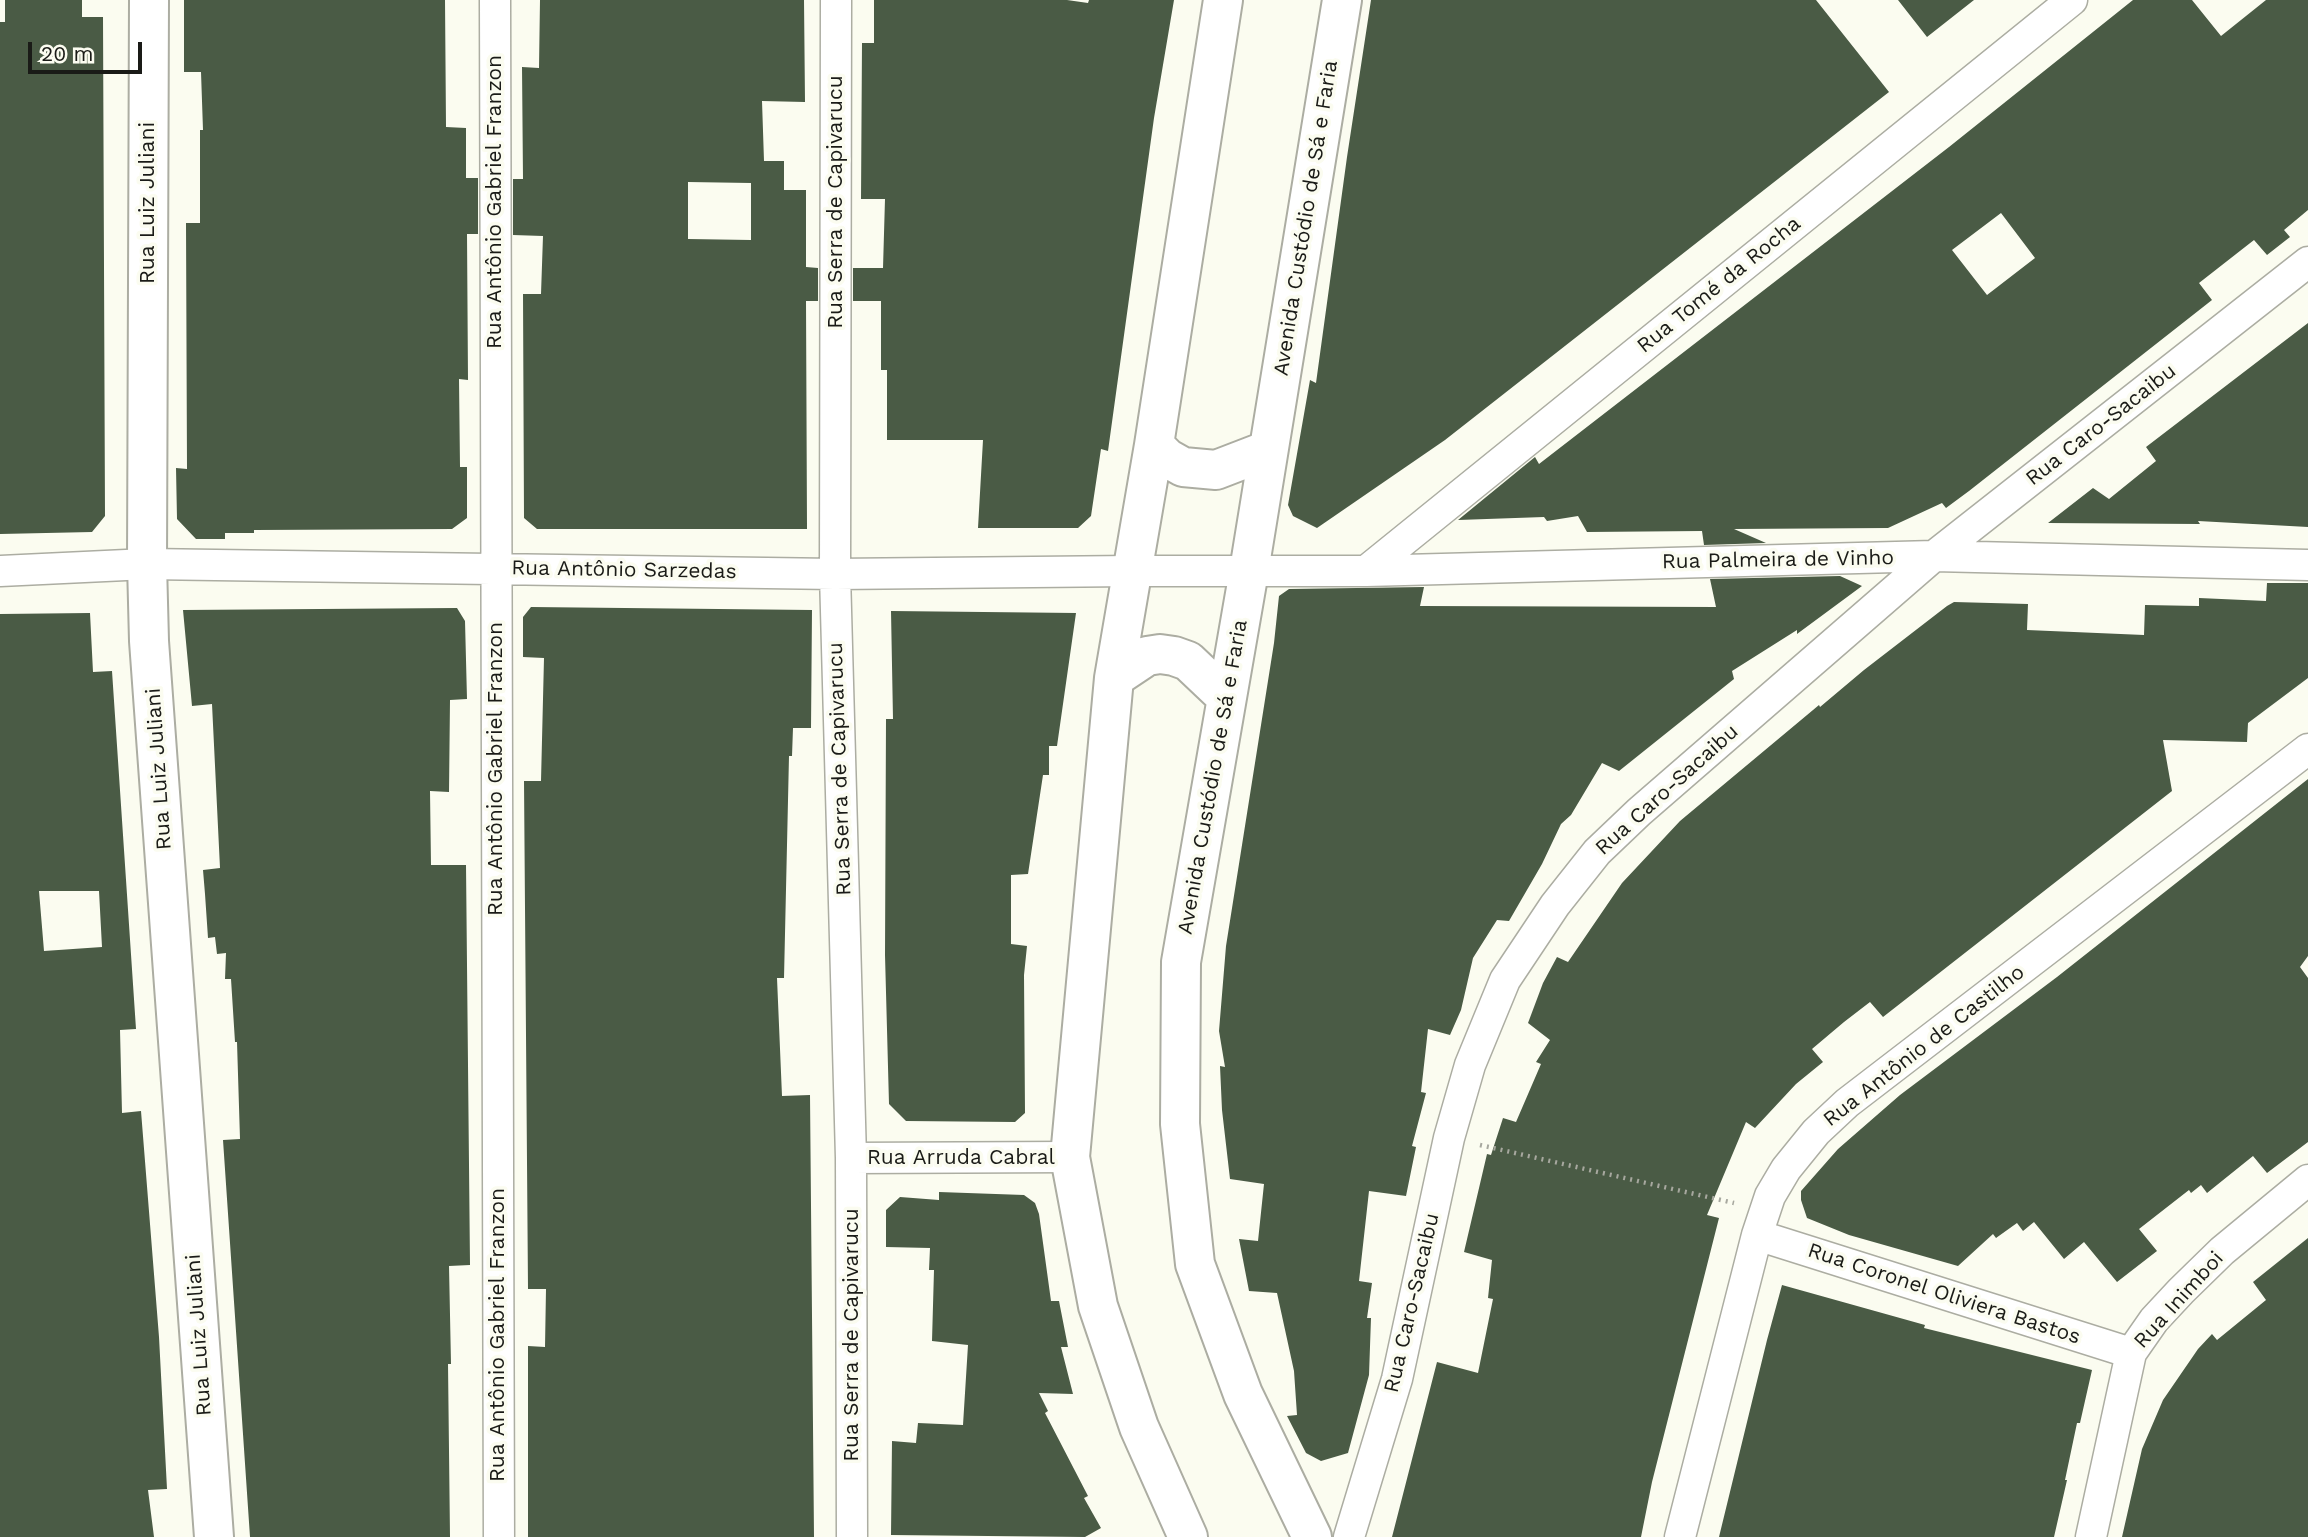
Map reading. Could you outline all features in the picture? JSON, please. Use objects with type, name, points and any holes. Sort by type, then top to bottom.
[{"type":"street","name":"Rua Luiz Juliani","points":[[149,0],[147,564],[150,655],[214,1537]]},
{"type":"street","name":"Rua Antônio Gabriel Franzon","points":[[495,0],[499,1537]]},
{"type":"street","name":"Rua Serra de Capivarucu","points":[[836,0],[835,574],[851,1158],[852,1537]]},
{"type":"street","points":[[1188,1537],[1139,1427],[1098,1306],[1070,1157],[1114,678],[1154,445],[1223,0]]},
{"type":"street","name":"Avenida Custódio de Sá e Faria","points":[[1312,1537],[1243,1394],[1195,1264],[1180,1124],[1181,962],[1249,571],[1342,0]]},
{"type":"street","name":"Rua Tomé da Rocha","points":[[1366,571],[2072,0]]},
{"type":"street","name":"Rua Caro-Sacaibu","points":[[1349,1537],[1397,1379],[1449,1138],[1471,1065],[1505,980],[1555,905],[1597,852],[1650,803],[1934,556],[2308,262]]},
{"type":"street","points":[[1154,445],[1167,458],[1184,467],[1216,470],[1268,450]]},
{"type":"street","name":"Rua Palmeira de Vinho","points":[[1249,571],[1366,571],[1934,556],[2308,565]]},
{"type":"street","name":"Rua Antônio Sarzedas","points":[[0,571],[147,564],[835,574],[1249,571]]},
{"type":"street","points":[[1114,678],[1147,656],[1174,656],[1188,661],[1226,697]]},
{"type":"street","name":"Rua Antônio de Castilho","points":[[1680,1537],[1761,1223],[1770,1196],[1786,1169],[1816,1132],[1847,1103],[2308,748]]},
{"type":"street","name":"Rua Arruda Cabral","points":[[851,1158],[1070,1157]]},
{"type":"street","name":"Rua Inimboi","points":[[2091,1537],[2130,1353],[2154,1320],[2214,1259],[2308,1180]]},
{"type":"street","name":"Rua Coronel Oliviera Bastos","points":[[1761,1223],[2130,1353]]},
{"type":"path","points":[[1449,1138],[1761,1223]]},
{"type":"building","points":[[5,0],[82,0],[82,17],[103,17],[105,516],[92,532],[0,534],[0,22],[5,22]]},
{"type":"building","points":[[184,0],[445,0],[446,127],[466,128],[466,178],[478,178],[478,234],[467,234],[468,380],[459,379],[460,467],[467,467],[467,518],[452,529],[254,530],[254,533],[225,533],[225,539],[196,539],[177,519],[176,468],[187,469],[186,223],[200,223],[200,130],[203,130],[201,72],[184,72]]},
{"type":"building","points":[[540,0],[804,0],[805,102],[762,101],[764,161],[784,161],[784,190],[806,190],[806,267],[818,268],[818,301],[806,301],[807,529],[537,529],[524,518],[523,294],[541,294],[543,236],[513,235],[513,179],[523,179],[522,67],[539,68]],"holes":[[[688,182],[751,183],[751,240],[688,239]]]},
{"type":"building","points":[[874,0],[1067,0],[1088,3],[1089,0],[1174,0],[1154,118],[1108,451],[1101,449],[1091,516],[1078,528],[978,528],[983,440],[887,440],[887,370],[881,370],[881,301],[853,301],[853,268],[883,268],[885,199],[861,199],[862,43],[874,43]]},
{"type":"building","points":[[1371,0],[1816,0],[1889,92],[1445,440],[1317,528],[1293,516],[1288,505],[1310,380],[1316,383]]},
{"type":"building","points":[[1898,0],[1974,0],[1927,37]]},
{"type":"building","points":[[2133,0],[2192,0],[2221,36],[2266,0],[2308,0],[2308,210],[2284,230],[2290,237],[2267,255],[2254,240],[2199,283],[2212,300],[1946,508],[1942,503],[1888,528],[1734,529],[1766,543],[1704,545],[1702,531],[1587,532],[1578,516],[1547,521],[1544,517],[1458,520],[1535,457],[1539,464],[1949,147]],"holes":[[[2001,213],[2035,258],[1987,295],[1952,250]]]},
{"type":"building","points":[[2308,323],[2308,527],[2198,521],[2200,524],[2048,523],[2093,488],[2109,499],[2156,461],[2146,447]]},
{"type":"building","points":[[1840,576],[1862,586],[1797,634],[1797,630],[1732,671],[1734,679],[1619,771],[1602,763],[1571,815],[1561,824],[1542,864],[1509,921],[1497,920],[1473,958],[1461,1010],[1450,1035],[1428,1029],[1421,1092],[1426,1093],[1412,1146],[1416,1147],[1406,1196],[1369,1191],[1359,1281],[1372,1283],[1367,1318],[1371,1318],[1369,1375],[1348,1453],[1321,1461],[1306,1453],[1287,1416],[1297,1415],[1294,1371],[1277,1293],[1249,1291],[1239,1239],[1258,1241],[1264,1184],[1230,1179],[1220,1066],[1225,1067],[1219,1031],[1226,946],[1279,596],[1289,589],[1424,587],[1420,606],[1716,607],[1710,579]]},
{"type":"building","points":[[2267,583],[2308,583],[2308,678],[2248,723],[2247,742],[2163,740],[2172,791],[1883,1017],[1870,1002],[1844,1022],[1812,1049],[1823,1062],[1796,1084],[1755,1128],[1746,1122],[1707,1215],[1719,1218],[1652,1482],[1641,1537],[1392,1537],[1437,1362],[1478,1373],[1493,1299],[1488,1298],[1492,1260],[1464,1252],[1487,1154],[1491,1155],[1503,1118],[1516,1122],[1541,1064],[1536,1062],[1550,1040],[1528,1023],[1543,983],[1557,957],[1568,962],[1622,883],[1680,821],[1819,705],[1820,707],[1954,602],[2028,604],[2027,630],[2144,635],[2145,605],[2199,606],[2199,598],[2266,601]]},
{"type":"building","points":[[531,607],[812,610],[811,728],[793,728],[792,756],[789,756],[784,978],[777,978],[782,1096],[810,1095],[814,1537],[528,1537],[528,1346],[545,1347],[546,1289],[528,1289],[524,781],[541,781],[544,658],[523,657],[523,617]]},
{"type":"building","points":[[457,608],[465,621],[467,699],[450,700],[449,792],[430,791],[431,865],[466,865],[470,1265],[449,1266],[450,1537],[250,1537],[223,1140],[240,1139],[237,1042],[231,979],[225,979],[226,953],[217,954],[215,937],[208,938],[203,870],[220,868],[212,704],[192,706],[183,610]]},
{"type":"building","points":[[891,611],[1076,613],[1057,746],[1049,746],[1049,775],[1043,775],[1028,874],[1011,875],[1011,944],[1027,946],[1024,975],[1025,1113],[1015,1122],[906,1121],[889,1104],[885,955],[886,719],[893,719]]},
{"type":"building","points":[[90,613],[93,672],[112,671],[136,1029],[120,1030],[122,1113],[141,1111],[159,1337],[167,1489],[148,1490],[154,1537],[0,1537],[0,614]],"holes":[[[39,891],[99,891],[102,947],[44,951]]]},
{"type":"building","points":[[2308,779],[2308,956],[2300,967],[2308,978],[2308,1142],[2267,1173],[2253,1156],[2207,1193],[2201,1185],[2191,1193],[2189,1190],[2139,1229],[2157,1251],[2117,1282],[2084,1242],[2064,1259],[2034,1222],[2023,1231],[2017,1223],[1996,1238],[1993,1234],[1958,1266],[1849,1235],[1807,1218],[1801,1191],[1838,1149],[1900,1095],[2057,977]]},
{"type":"building","points":[[939,1192],[1024,1195],[1035,1203],[1039,1214],[1051,1301],[1059,1301],[1068,1347],[1061,1347],[1073,1394],[1039,1393],[1048,1411],[1045,1413],[1088,1496],[1084,1498],[1101,1528],[1085,1537],[891,1535],[892,1441],[916,1443],[918,1423],[963,1425],[968,1345],[932,1341],[934,1270],[929,1270],[930,1248],[886,1247],[886,1210],[900,1197],[939,1200]]},
{"type":"building","points":[[2308,1238],[2308,1537],[2122,1537],[2142,1449],[2163,1400],[2198,1349],[2212,1334],[2217,1340],[2266,1300],[2253,1282]]},
{"type":"building","points":[[1782,1285],[1925,1325],[1924,1328],[2092,1370],[2080,1423],[2077,1423],[2054,1537],[1719,1537]]}]
